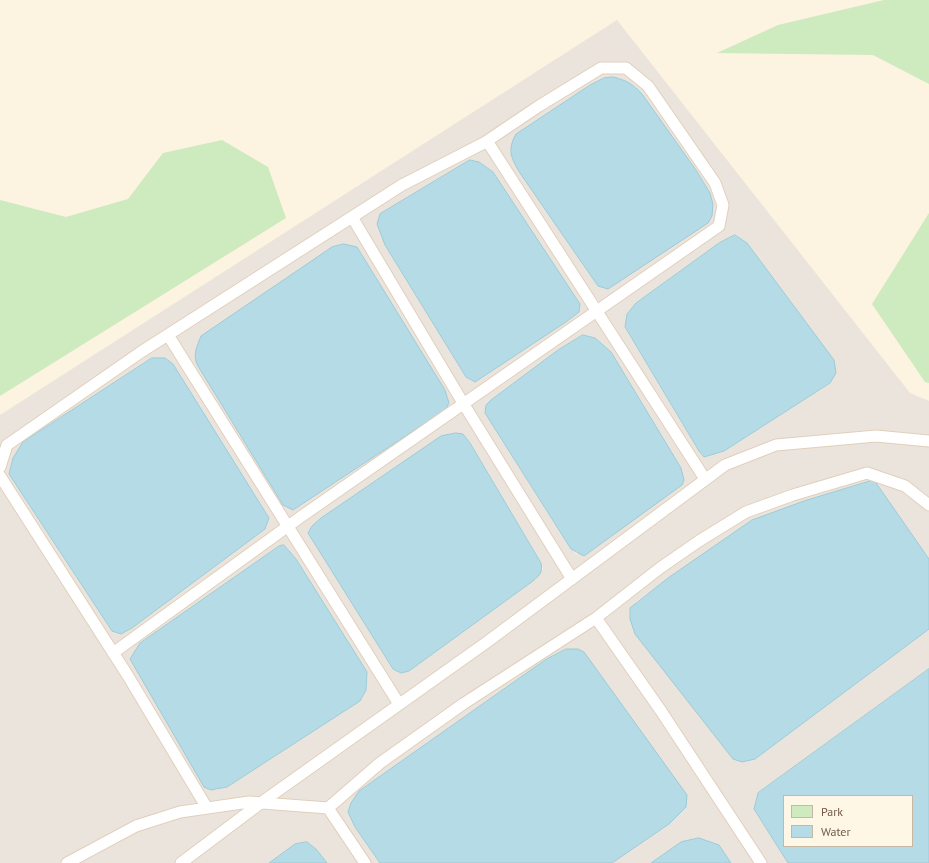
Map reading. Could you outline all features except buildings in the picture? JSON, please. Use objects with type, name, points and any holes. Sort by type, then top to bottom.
[{"type":"lane","points":[[0,467],[7,446],[168,335],[402,185],[487,141],[539,106],[601,68],[626,68],[648,86],[716,183],[722,206],[719,226],[288,527],[113,653]]},
{"type":"lane","points":[[487,141],[705,479]]},
{"type":"lane","points":[[352,217],[463,404],[572,578]]},
{"type":"lane","points":[[168,335],[399,704]]},
{"type":"lane","points":[[181,863],[262,802],[399,704],[725,465],[776,445],[876,436],[929,441]]},
{"type":"lane","points":[[67,863],[136,826],[180,812],[249,802],[328,808],[392,753],[470,699],[596,618],[660,568],[699,541],[746,512],[793,495],[867,473],[905,486],[929,504]]},
{"type":"lane","points":[[0,476],[113,653],[207,808]]},
{"type":"lane","points":[[596,618],[661,711],[761,863]]},
{"type":"lane","points":[[328,808],[365,863]]},
{"type":"shaded area","points":[[617,20],[910,393],[929,401],[929,559],[926,553],[752,520],[636,602],[755,759],[929,629],[929,669],[758,793],[754,809],[788,863],[731,863],[719,845],[681,843],[651,863],[612,863],[669,824],[566,649],[545,660],[359,791],[355,827],[380,863],[327,863],[316,849],[306,842],[295,844],[269,863],[0,863],[0,415]],"holes":[[[604,78],[635,86],[696,170],[710,193],[713,204],[598,286],[514,162],[516,134],[590,85]],[[479,162],[493,172],[580,304],[579,312],[566,322],[475,382],[466,377],[385,245]],[[735,235],[747,243],[833,360],[830,383],[724,451],[704,457],[625,328],[627,314],[636,303],[719,243]],[[357,247],[448,397],[445,410],[293,510]],[[583,335],[594,338],[611,352],[681,468],[577,554],[571,549],[485,413],[486,405],[558,350]],[[152,358],[165,358],[173,364],[269,518],[265,529],[132,628],[121,634],[112,631],[9,474],[23,442]],[[456,433],[463,434],[470,443],[541,563],[543,569],[533,581],[409,671],[401,673],[393,669],[309,533],[312,526],[321,518],[441,437]],[[284,545],[296,559],[367,672],[366,690],[360,701],[227,787],[216,790],[140,643],[279,546]]]},
{"type":"green space","points":[[884,0],[929,0],[929,84],[873,55],[717,53],[778,25]]},
{"type":"green space","points":[[222,140],[268,167],[286,218],[0,396],[0,200],[66,217],[128,199],[163,153]]},
{"type":"green space","points":[[929,213],[929,383],[925,382],[872,304]]},
{"type":"water","points":[[613,77],[629,83],[642,94],[696,170],[710,193],[713,204],[712,216],[708,223],[608,289],[598,286],[520,173],[512,158],[511,149],[516,134],[590,85],[604,78]]},
{"type":"water","points":[[470,160],[479,162],[493,172],[580,304],[579,312],[566,322],[475,382],[466,377],[385,245],[377,224],[380,214]]},
{"type":"water","points":[[735,235],[747,243],[834,360],[836,373],[830,383],[724,451],[704,457],[625,327],[627,314],[636,303],[719,243]]},
{"type":"water","points":[[344,244],[357,247],[445,390],[449,403],[445,410],[293,510],[283,505],[198,366],[195,355],[201,336],[332,247]]},
{"type":"water","points":[[583,335],[595,338],[611,352],[681,468],[684,480],[682,485],[584,556],[571,549],[485,413],[486,405],[491,400],[558,350]]},
{"type":"water","points":[[152,358],[165,358],[173,364],[269,518],[265,529],[132,628],[121,634],[112,631],[9,474],[13,458],[23,442]]},
{"type":"water","points":[[456,433],[463,434],[470,443],[541,563],[541,571],[533,581],[409,671],[401,673],[393,669],[308,533],[312,526],[321,518],[441,436]]},
{"type":"water","points":[[874,480],[929,559],[929,629],[755,759],[742,762],[733,759],[635,634],[630,619],[630,608],[668,578],[752,520],[804,501]]},
{"type":"water","points":[[284,545],[296,559],[367,672],[366,690],[360,701],[227,787],[211,790],[204,787],[130,659],[140,643],[279,546]]},
{"type":"water","points":[[566,649],[578,649],[584,652],[687,795],[686,807],[669,824],[612,863],[380,863],[355,827],[348,812],[351,803],[359,791],[545,660]]},
{"type":"water","points":[[929,669],[929,863],[788,863],[754,809],[758,793]]},
{"type":"water","points":[[699,838],[719,845],[731,863],[651,863],[681,842]]},
{"type":"water","points":[[307,842],[316,849],[327,863],[269,863],[295,844]]}]
